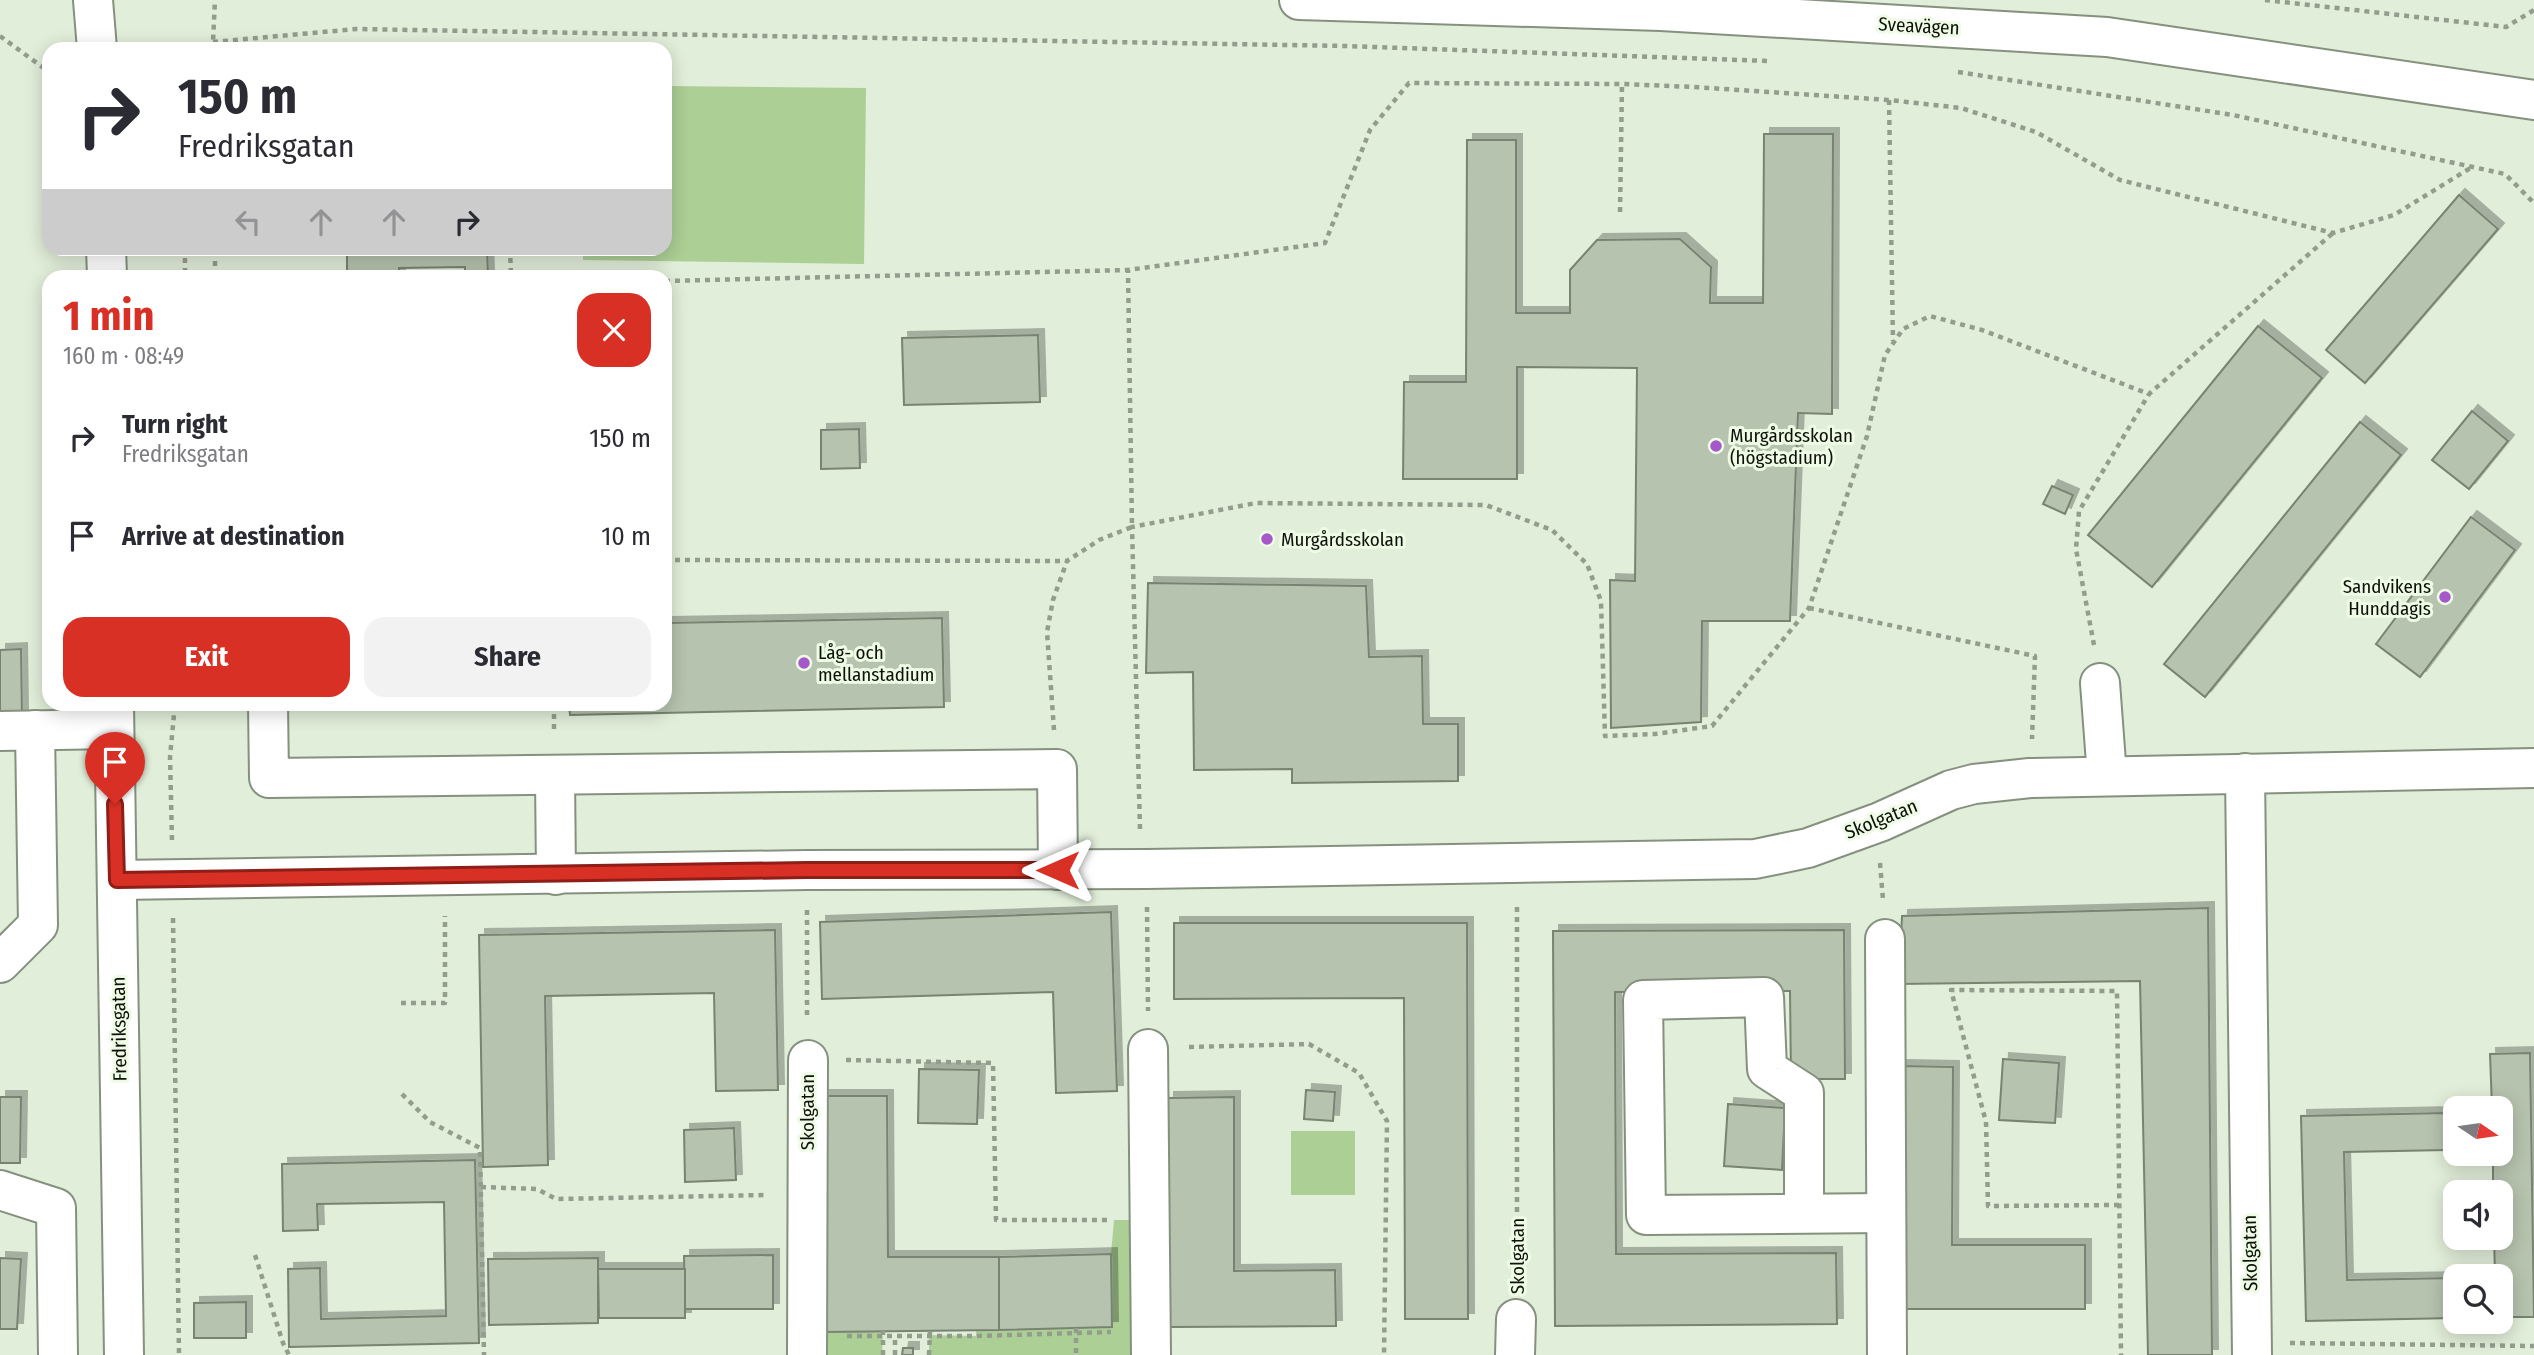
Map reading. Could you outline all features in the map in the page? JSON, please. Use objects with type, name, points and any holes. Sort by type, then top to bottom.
[{"type":"street","points":[[93,0],[96,42]]},
{"type":"street","name":"Sveavägen","points":[[1299,0],[1661,5],[2107,37],[2534,100]]},
{"type":"street","points":[[2100,683],[2107,776]]},
{"type":"street","points":[[268,711],[269,778],[1057,769],[1058,870]]},
{"type":"street","points":[[0,963],[38,925],[17,730],[114,716]]},
{"type":"street","name":"Fredriksgatan","points":[[114,716],[124,1355]]},
{"type":"street","name":"Skolgatan","points":[[117,880],[807,870],[1147,869],[1755,859],[1808,848],[1878,822],[1951,790],[1974,784],[2030,778],[2534,768]]},
{"type":"street","name":"Skolgatan","points":[[2245,773],[2251,1349]]},
{"type":"street","points":[[555,776],[556,875]]},
{"type":"street","points":[[1885,939],[1887,1355]]},
{"type":"street","points":[[1804,1213],[1804,1093],[1767,1069],[1764,997],[1643,999],[1646,1215],[1885,1213]]},
{"type":"street","points":[[1148,1049],[1151,1355]]},
{"type":"street","name":"Skolgatan","points":[[807,1060],[807,1195],[822,1345]]},
{"type":"street","points":[[0,1190],[56,1208],[58,1355]]},
{"type":"path","points":[[215,0],[213,42],[356,29],[1332,46],[1773,62]]},
{"type":"path","points":[[2265,0],[2506,27],[2534,10]]},
{"type":"path","points":[[0,30],[0,36],[42,65]]},
{"type":"path","points":[[1952,71],[2233,115],[2505,174],[2534,202]]},
{"type":"path","points":[[672,281],[1128,270],[1325,243],[1370,130],[1409,83],[1622,84],[1889,100],[1961,108],[2035,132],[2120,180],[2333,233]]},
{"type":"path","points":[[1620,212],[1622,84]]},
{"type":"path","points":[[1889,100],[1893,344]]},
{"type":"path","points":[[2100,683],[2076,549],[2079,511],[2149,394],[2333,233],[2394,215],[2472,167]]},
{"type":"path","points":[[1128,270],[1139,821],[1147,869],[1148,1049],[1309,1044],[1359,1073],[1387,1121],[1384,1355]]},
{"type":"path","points":[[672,560],[1067,561],[1099,540],[1132,527],[1256,503],[1486,505],[1552,530],[1587,564],[1601,601],[1605,736],[1655,734],[1712,726],[1809,608],[1867,436],[1885,355],[1903,329],[1930,316],[1982,330],[2149,394]]},
{"type":"path","points":[[1057,769],[1047,632],[1053,600],[1067,561]]},
{"type":"path","points":[[1809,608],[2035,656],[2030,778]]},
{"type":"path","points":[[174,711],[170,757],[178,1355]]},
{"type":"path","points":[[1878,822],[1885,939]]},
{"type":"path","name":"Skolgatan","points":[[1516,1337],[1517,863]]},
{"type":"path","name":"Skolgatan","points":[[807,870],[807,1060]]},
{"type":"path","points":[[401,1003],[445,1003],[445,876]]},
{"type":"path","points":[[2119,1205],[1988,1206],[1986,1122],[1951,990],[2116,990],[2119,1205],[2121,1355]]},
{"type":"path","points":[[807,1060],[993,1063],[996,1220],[1149,1220]]},
{"type":"path","points":[[402,1094],[430,1122],[480,1148],[484,1355]]},
{"type":"path","points":[[481,1187],[537,1189],[556,1199],[807,1195]]},
{"type":"path","points":[[255,1255],[282,1343],[289,1355]]},
{"type":"path","points":[[822,1345],[883,1334],[895,1336],[1076,1331],[1076,1355]]},
{"type":"path","points":[[929,1355],[930,1333]]},
{"type":"path","points":[[883,1334],[883,1355]]},
{"type":"path","points":[[895,1336],[895,1355]]},
{"type":"path","points":[[2251,1349],[2534,1346]]},
{"type":"green space","points":[[672,86],[866,88],[864,264],[583,260],[583,256],[672,256]]},
{"type":"green space","points":[[1291,1131],[1355,1131],[1355,1195],[1291,1195]]},
{"type":"green space","points":[[1114,1220],[1149,1220],[1151,1355],[929,1355],[929,1335],[976,1336],[976,1331],[1112,1327],[1111,1254]]},
{"type":"green space","points":[[883,1331],[882,1355],[807,1355],[807,1332]]},
{"type":"building","name":"Murgårdsskolan (högstadium)","points":[[1764,134],[1833,134],[1832,414],[1798,413],[1790,621],[1702,621],[1701,722],[1611,728],[1610,580],[1635,581],[1637,368],[1517,367],[1517,479],[1403,479],[1404,382],[1466,382],[1467,140],[1516,140],[1516,313],[1570,313],[1570,270],[1597,240],[1680,239],[1711,267],[1710,303],[1763,303]]},
{"type":"building","points":[[2459,195],[2498,229],[2365,383],[2326,350]]},
{"type":"building","points":[[347,256],[487,256],[488,270],[465,270],[465,267],[347,270]]},
{"type":"building","points":[[2258,326],[2322,378],[2152,587],[2088,535]]},
{"type":"building","points":[[1038,335],[1040,402],[904,405],[902,338]]},
{"type":"building","points":[[2472,411],[2508,441],[2469,489],[2432,460]]},
{"type":"building","points":[[2360,422],[2401,455],[2205,697],[2164,664]]},
{"type":"building","points":[[859,429],[860,468],[821,469],[821,430]]},
{"type":"building","points":[[2052,486],[2073,495],[2065,514],[2043,504]]},
{"type":"building","name":"Sandvikens Hunddagis","points":[[2471,517],[2515,550],[2420,677],[2376,644]]},
{"type":"building","points":[[1148,583],[1366,586],[1369,657],[1422,656],[1423,724],[1458,724],[1458,781],[1292,783],[1292,769],[1194,770],[1193,672],[1146,673]]},
{"type":"building","name":"Låg- och mellanstadium","points":[[942,618],[944,707],[570,715],[570,711],[672,711],[672,623]]},
{"type":"building","points":[[21,649],[22,716],[0,717],[0,650]]},
{"type":"building","points":[[2208,908],[2212,1355],[2148,1355],[2140,981],[1899,984],[1902,916]]},
{"type":"building","points":[[1111,912],[1117,1091],[1056,1093],[1053,992],[822,999],[820,922]]},
{"type":"building","points":[[1174,923],[1467,923],[1468,1319],[1405,1319],[1404,998],[1174,999]]},
{"type":"building","points":[[775,930],[778,1090],[716,1091],[714,993],[545,996],[548,1165],[483,1167],[479,935]]},
{"type":"building","points":[[1844,930],[1845,1079],[1791,1079],[1790,991],[1615,992],[1616,1254],[1836,1253],[1837,1324],[1555,1326],[1553,931]]},
{"type":"building","points":[[2530,1053],[2534,1317],[2513,1317],[2513,1264],[2495,1264],[2494,1250],[2513,1250],[2513,1180],[2493,1180],[2493,1166],[2513,1166],[2513,1096],[2492,1096],[2490,1054]]},
{"type":"building","points":[[2003,1059],[2059,1063],[2055,1123],[1999,1120]]},
{"type":"building","points":[[1901,1066],[1953,1067],[1952,1245],[2085,1245],[2085,1309],[1900,1309]]},
{"type":"building","points":[[919,1069],[979,1070],[977,1124],[918,1123]]},
{"type":"building","points":[[1306,1090],[1335,1092],[1333,1121],[1304,1119]]},
{"type":"building","points":[[824,1096],[887,1096],[888,1257],[999,1257],[999,1330],[826,1332]]},
{"type":"building","points":[[0,1097],[21,1097],[20,1163],[0,1163]]},
{"type":"building","points":[[1234,1097],[1234,1271],[1335,1270],[1336,1326],[1169,1327],[1168,1098]]},
{"type":"building","points":[[1728,1104],[1785,1108],[1782,1170],[1724,1166]]},
{"type":"building","points":[[2443,1113],[2443,1150],[2344,1152],[2347,1280],[2443,1278],[2443,1318],[2306,1321],[2301,1116]]},
{"type":"building","points":[[734,1128],[736,1180],[685,1182],[684,1130]]},
{"type":"building","points":[[475,1160],[479,1343],[289,1347],[288,1269],[320,1268],[321,1319],[446,1316],[444,1202],[317,1204],[318,1230],[283,1231],[282,1164]]},
{"type":"building","points":[[1111,1254],[1112,1327],[999,1330],[999,1257]]},
{"type":"building","points":[[773,1255],[773,1309],[685,1309],[684,1256]]},
{"type":"building","points":[[0,1258],[21,1259],[17,1329],[0,1329]]},
{"type":"building","points":[[598,1258],[598,1323],[489,1325],[488,1259]]},
{"type":"building","points":[[598,1269],[685,1269],[685,1318],[599,1318]]},
{"type":"building","points":[[246,1302],[246,1338],[194,1338],[194,1303]]},
{"type":"building","points":[[903,1348],[913,1348],[913,1355],[902,1355]]},
{"type":"place","name":"Murgårdsskolan (högstadium)","points":[[1716,446]]},
{"type":"place","name":"Murgårdsskolan","points":[[1267,539]]},
{"type":"place","name":"Sandvikens Hunddagis","points":[[2445,597]]},
{"type":"place","name":"Låg- och mellanstadium","points":[[804,663]]},
{"type":"route","points":[[115,804],[117,880],[807,870],[1058,870]]}]
